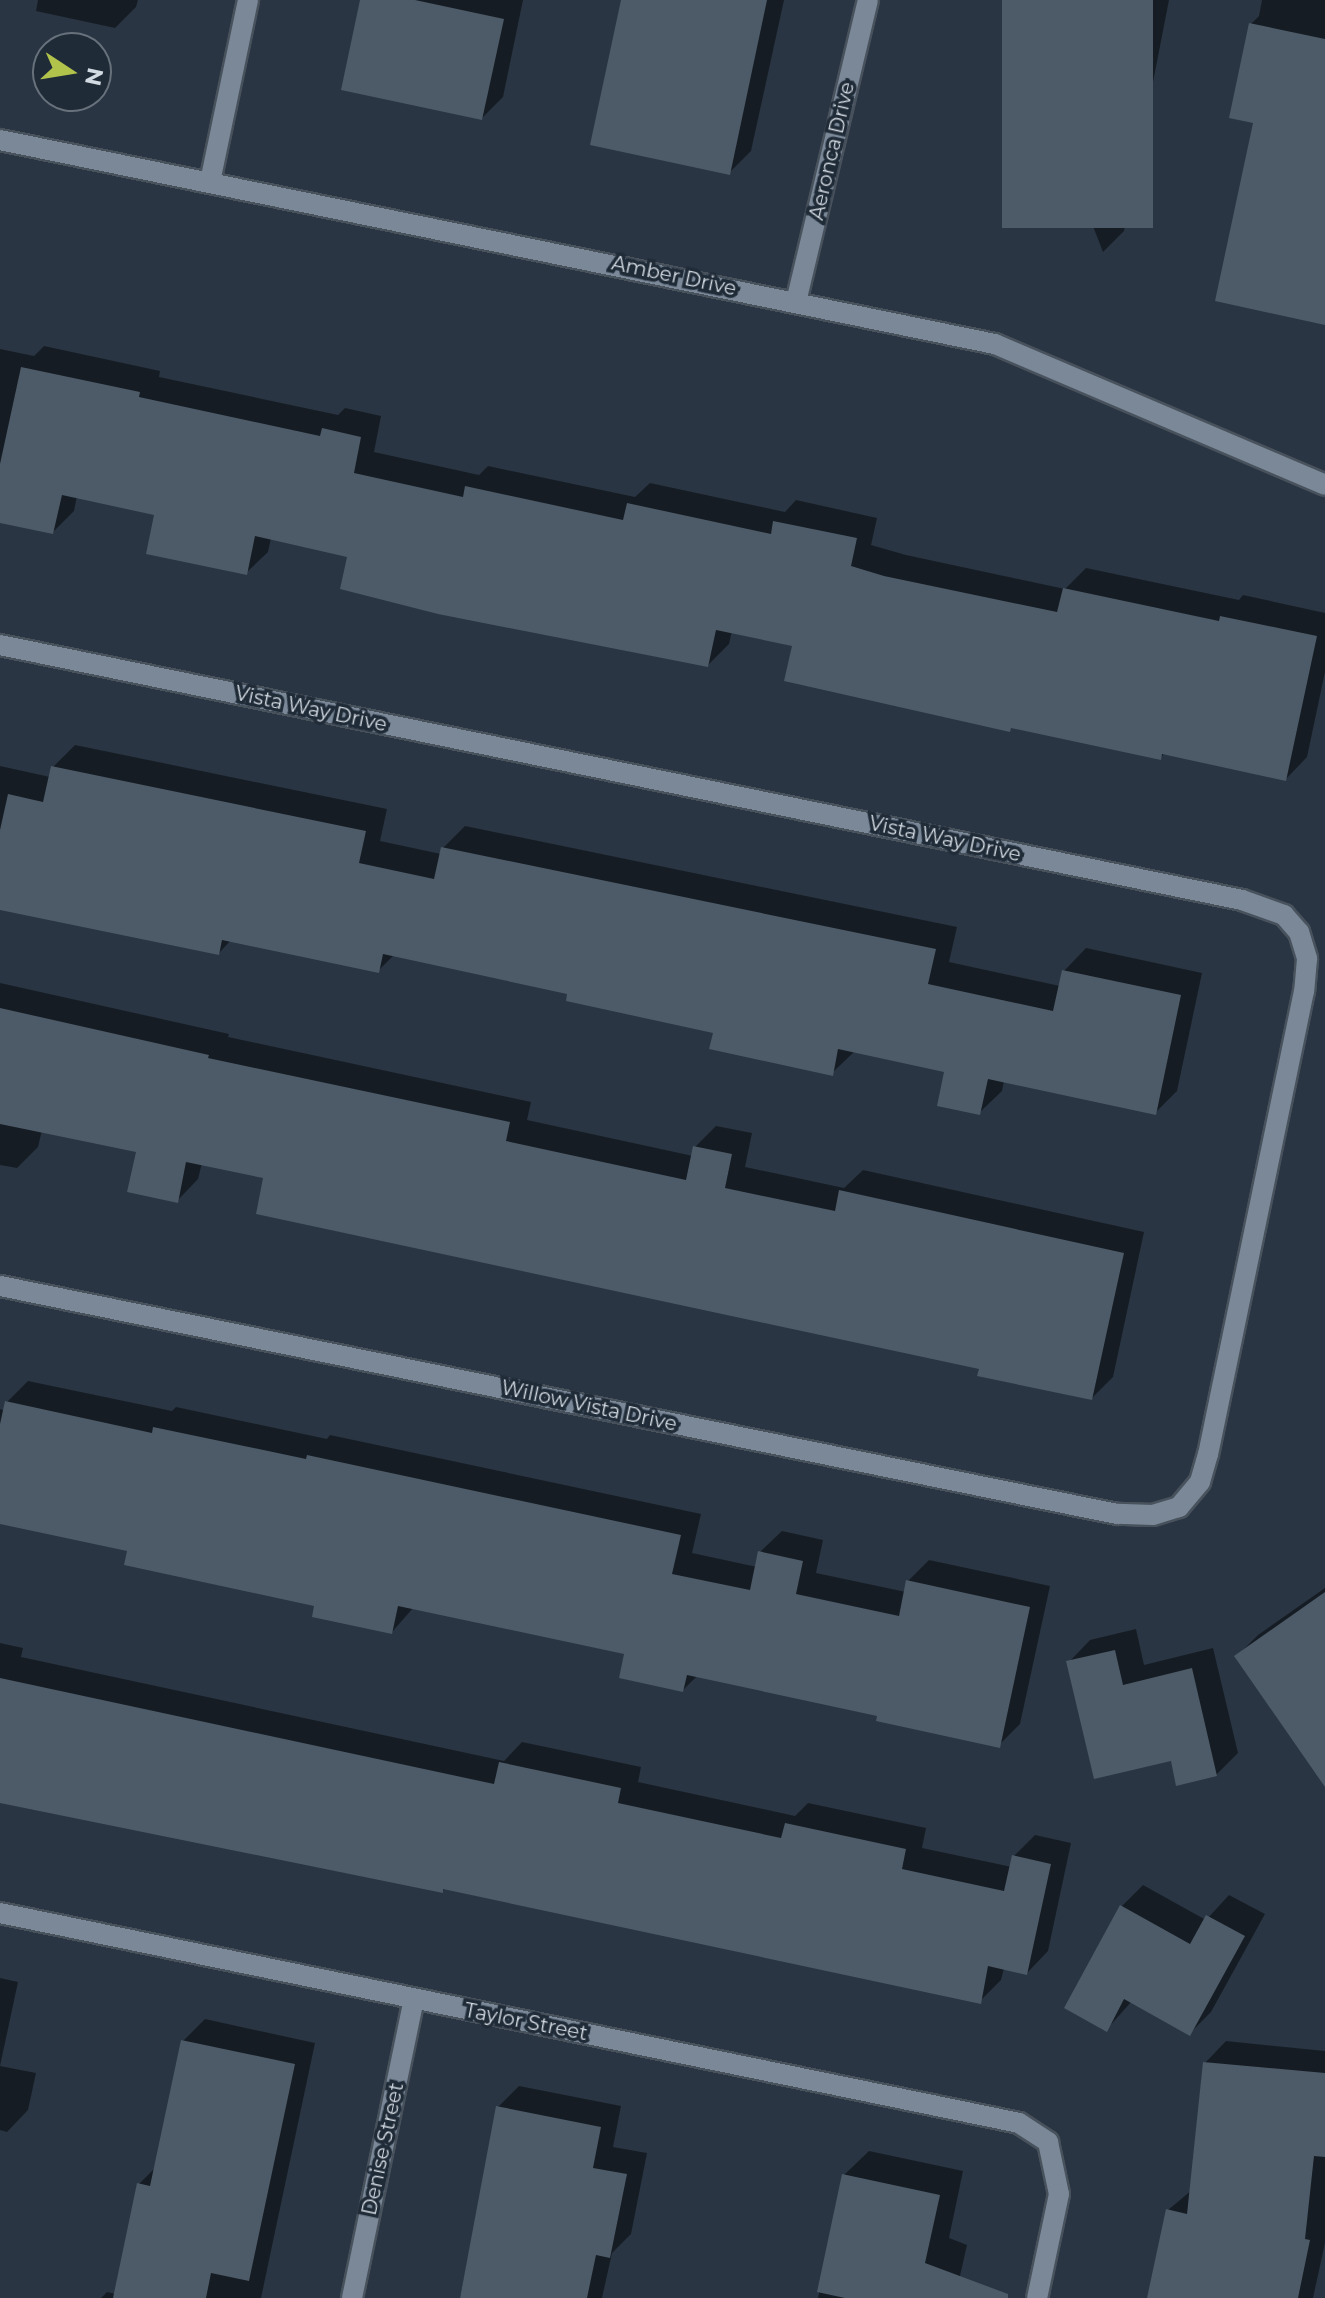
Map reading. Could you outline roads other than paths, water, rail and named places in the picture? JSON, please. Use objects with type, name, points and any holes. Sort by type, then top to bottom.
[{"type":"street","points":[[210,182],[248,0]]},
{"type":"street","name":"Aeronca Drive","points":[[796,302],[868,0]]},
{"type":"street","name":"Amber Drive","points":[[0,140],[995,344],[1325,485]]},
{"type":"street","name":"Vista Way Drive","points":[[0,645],[1242,900],[1284,915],[1299,932],[1307,959],[1304,991],[1208,1454],[1200,1482],[1179,1507]]},
{"type":"street","name":"Willow Vista Drive","points":[[0,1286],[1117,1514],[1153,1515],[1179,1507]]},
{"type":"street","name":"Taylor Street","points":[[0,1913],[1019,2123],[1048,2142],[1059,2194],[1037,2298]]},
{"type":"street","name":"Denise Street","points":[[352,2298],[414,1999]]}]
